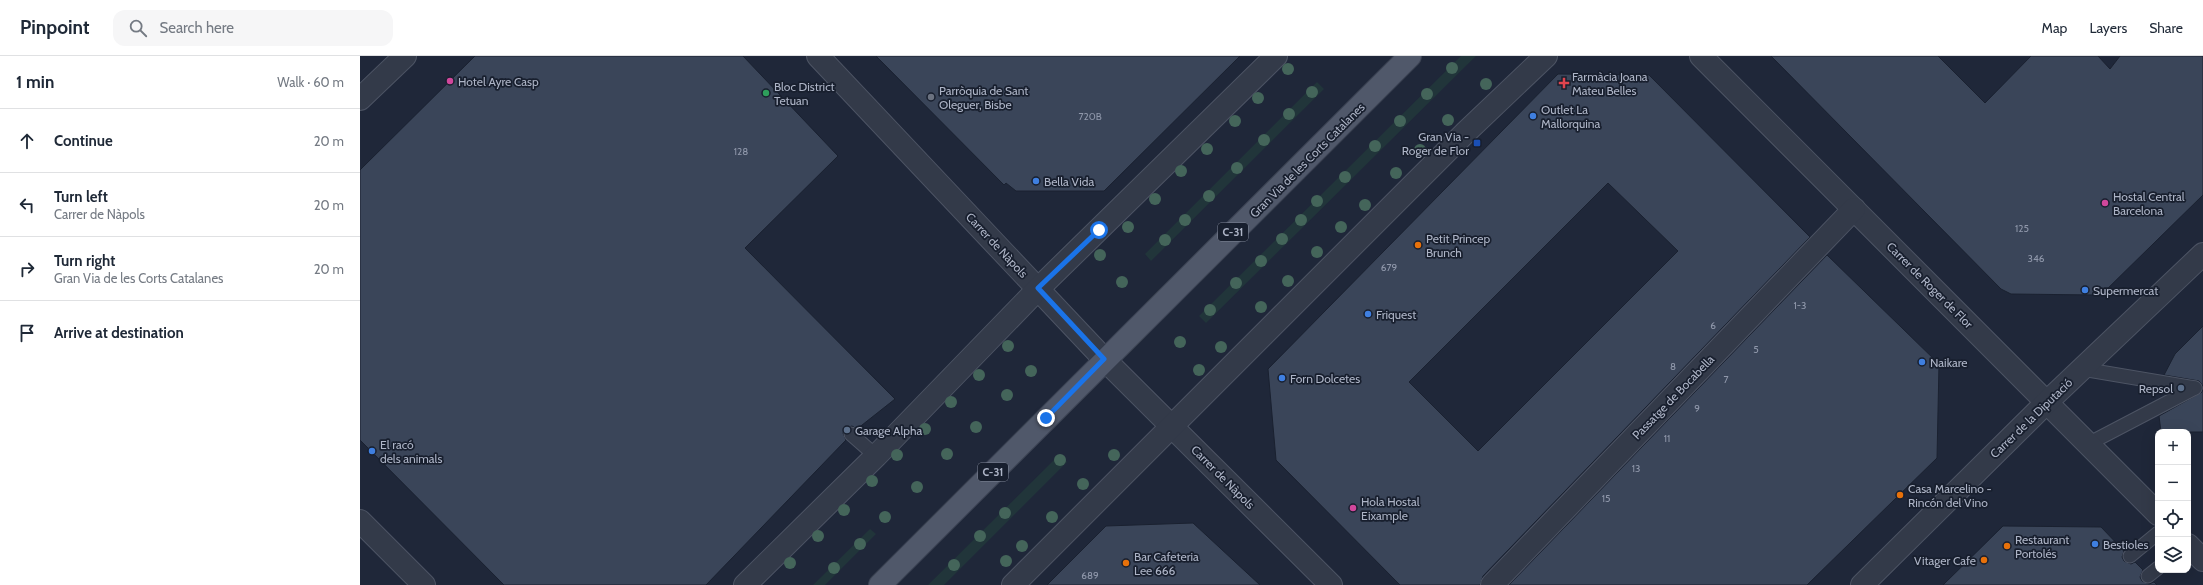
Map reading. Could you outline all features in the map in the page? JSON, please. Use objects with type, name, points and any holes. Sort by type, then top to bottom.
[{"type":"main road","name":"Gran Via de les Corts Catalanes","points":[[880,585],[1104,359],[1410,56]]},
{"type":"street","points":[[360,99],[405,56]]},
{"type":"street","name":"Carrer de Nàpols","points":[[818,56],[1104,359],[1173,426],[1331,585]]},
{"type":"street","points":[[745,585],[876,456],[1038,288],[1276,56]]},
{"type":"street","points":[[1013,585],[1465,134],[1546,56]]},
{"type":"street","name":"Carrer de Roger de Flor","points":[[1701,56],[2155,511]]},
{"type":"street","name":"Passatge de Bocabella","points":[[1492,585],[1854,209]]},
{"type":"street","name":"Carrer de la Diputació","points":[[1862,585],[2047,402],[2203,254]]},
{"type":"street","points":[[360,520],[424,585]]},
{"type":"street","points":[[2191,548],[2203,560]]},
{"type":"lane","points":[[2082,369],[2195,388],[2088,444]]},
{"type":"lane","points":[[852,434],[876,456]]},
{"type":"lane","points":[[2130,556],[2155,536]]},
{"type":"green space","points":[[1461,56],[1476,56],[1206,323],[1199,316]]},
{"type":"green space","points":[[1317,82],[1324,89],[1151,261],[1145,254]]},
{"type":"green space","points":[[1060,454],[1067,462],[944,585],[928,585]]},
{"type":"green space","points":[[870,529],[876,534],[825,585],[813,585]]},
{"type":"building","points":[[475,56],[743,56],[838,156],[745,248],[895,399],[857,429],[852,426],[845,428],[843,433],[846,440],[706,585],[504,585],[360,440],[360,170]]},
{"type":"building","points":[[876,56],[1240,56],[1104,191],[1016,191],[1006,183],[1004,185]]},
{"type":"building","points":[[1771,56],[1938,56],[1985,103],[2031,56],[2098,56],[2110,69],[2120,56],[2203,56],[2203,195],[2103,293],[2095,295],[2011,294],[2001,289]]},
{"type":"building","points":[[1558,74],[1649,75],[1810,237],[1483,576],[1480,585],[1400,585],[1276,460],[1268,369]],"holes":[[[1608,183],[1678,251],[1478,451],[1409,382]]]},
{"type":"building","points":[[1827,255],[1939,364],[1937,458],[1807,585],[1509,585]]},
{"type":"building","points":[[2203,326],[2203,386],[2199,381],[2164,375],[2175,354]]},
{"type":"building","points":[[2203,386],[2203,432],[2191,432],[2191,429],[2161,429],[2159,416],[2202,392]]},
{"type":"building","points":[[1193,523],[1260,585],[1047,585],[1106,526]]},
{"type":"building","points":[[2003,526],[2101,527],[2124,551],[2122,557],[2124,561],[2131,564],[2135,562],[2143,570],[2140,577],[2142,581],[2149,584],[2154,582],[2157,585],[1943,585]]},
{"type":"place","name":"Hotel Ayre Casp","points":[[450,81]]},
{"type":"place","name":"Farmàcia Joana Mateu Belles","points":[[1564,83]]},
{"type":"place","name":"Bloc District Tetuan","points":[[766,93]]},
{"type":"place","name":"Parròquia de Sant Oleguer, Bisbe","points":[[931,97]]},
{"type":"place","name":"Outlet La Mallorquina","points":[[1533,116]]},
{"type":"place","name":"Gran Via - Roger de Flor","points":[[1477,143]]},
{"type":"place","name":"Bella Vida","points":[[1036,181]]},
{"type":"place","name":"Hostal Central Barcelona","points":[[2105,203]]},
{"type":"place","name":"Petit Princep Brunch","points":[[1418,245]]},
{"type":"place","name":"Supermercat","points":[[2085,290]]},
{"type":"place","name":"Friquest","points":[[1368,314]]},
{"type":"place","name":"Naikare","points":[[1922,362]]},
{"type":"place","name":"Forn Dolcetes","points":[[1282,378]]},
{"type":"place","name":"Repsol","points":[[2181,388]]},
{"type":"place","name":"Garage Alpha","points":[[847,430]]},
{"type":"place","name":"El racó dels animals","points":[[372,451]]},
{"type":"place","name":"Casa Marcelino - Rincón del Vino","points":[[1900,495]]},
{"type":"place","name":"Hola Hostal Eixample","points":[[1353,508]]},
{"type":"place","name":"Bestioles","points":[[2095,544]]},
{"type":"place","name":"Restaurant Portolés","points":[[2007,546]]},
{"type":"place","name":"Vitager Cafe","points":[[1984,560]]},
{"type":"place","name":"Bar Cafeteria Lee 666","points":[[1126,563]]},
{"type":"route","points":[[1046,418],[1104,359],[1038,288],[1099,230]]}]
